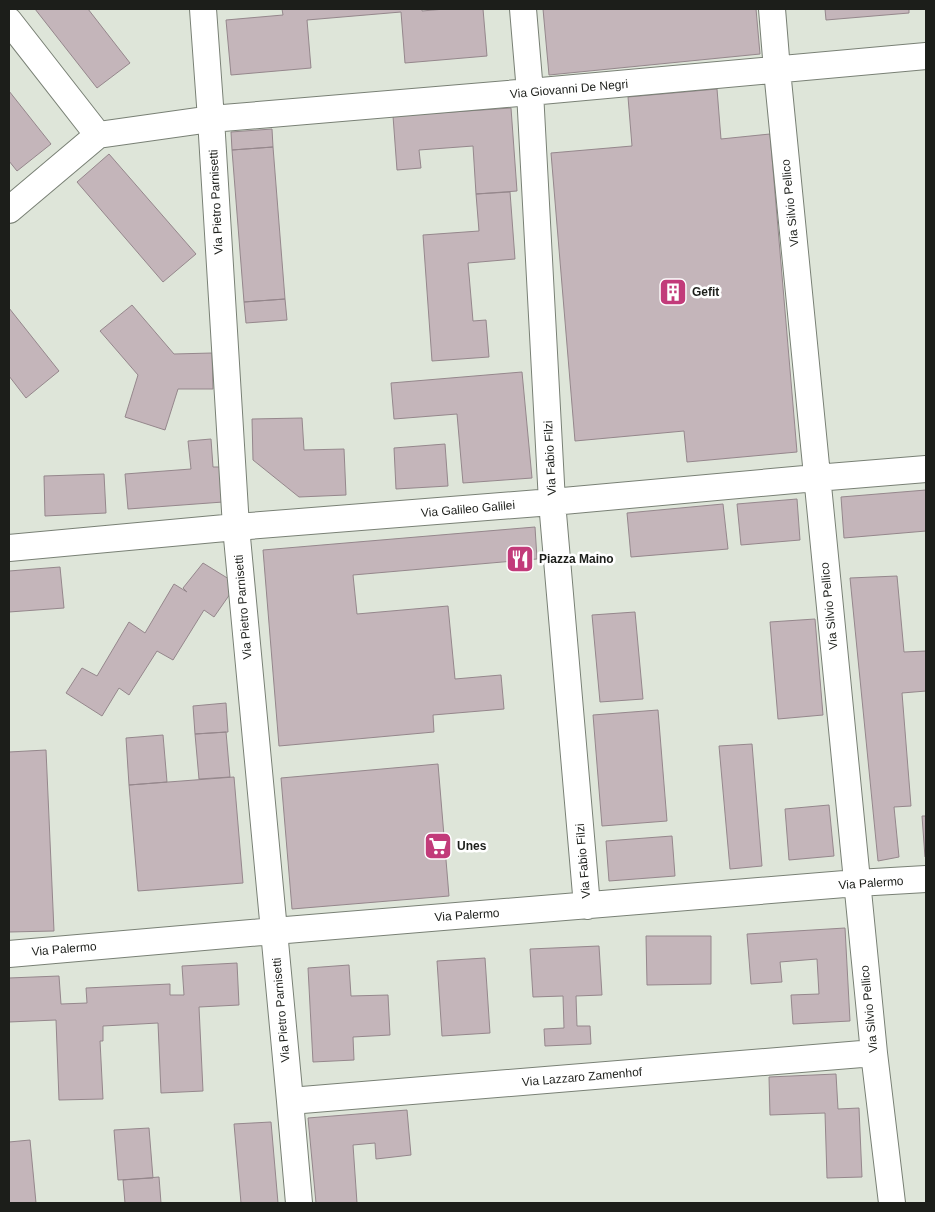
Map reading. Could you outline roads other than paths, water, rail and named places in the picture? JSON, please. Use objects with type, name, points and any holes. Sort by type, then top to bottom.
[{"type":"street","name":"Via Pietro Parnisetti","points":[[203,9],[212,119],[236,527],[298,1203]]},
{"type":"street","name":"Via Fabio Filzi","points":[[523,9],[530,92],[552,502],[587,906]]},
{"type":"street","name":"Via Silvio Pellico","points":[[772,9],[776,70],[816,478],[874,1053],[892,1203]]},
{"type":"street","points":[[9,22],[98,135],[9,210]]},
{"type":"street","name":"Via Giovanni De Negri","points":[[98,135],[212,119],[926,56]]},
{"type":"street","name":"Via Galileo Galilei","points":[[9,548],[926,469]]},
{"type":"street","name":"Via Palermo","points":[[9,954],[926,879]]},
{"type":"street","name":"Via Lazzaro Zamenhof","points":[[290,1101],[874,1053]]},
{"type":"place","name":"Gefit","points":[[673,292]]},
{"type":"place","name":"Piazza Maino","points":[[520,559]]},
{"type":"place","name":"Unes","points":[[438,846]]}]
